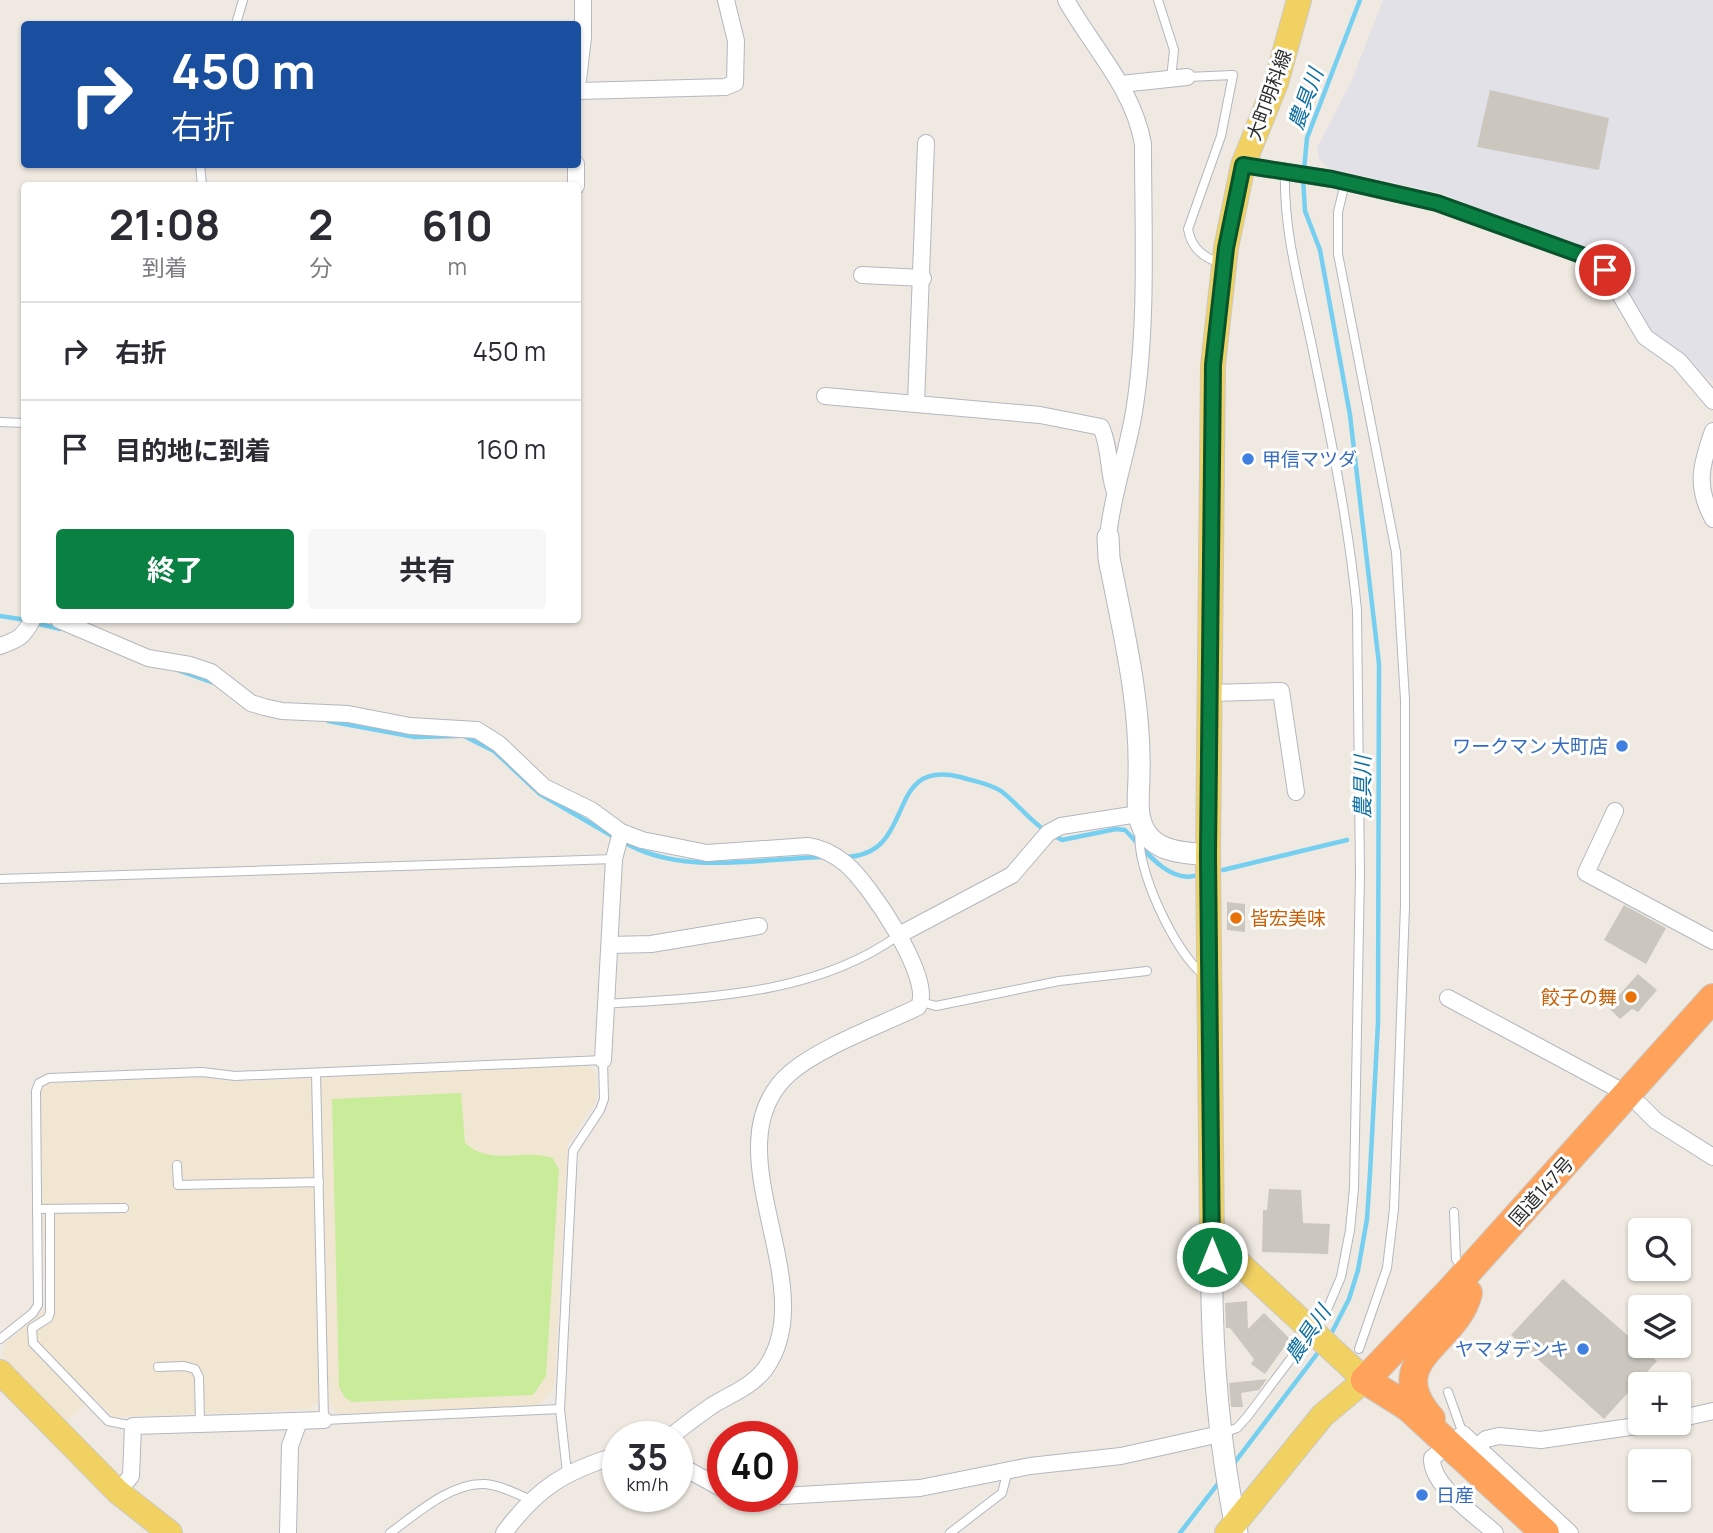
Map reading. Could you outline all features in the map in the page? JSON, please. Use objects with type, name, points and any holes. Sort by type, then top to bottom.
[{"type":"highway","name":"国道147号","points":[[1633,1101],[1713,998]]},
{"type":"highway","name":"国道147号","points":[[1365,1380],[1467,1283],[1633,1101],[1713,1024]]},
{"type":"highway","points":[[1467,1283],[1464,1308],[1416,1363],[1413,1390],[1417,1402],[1456,1445],[1545,1533]]},
{"type":"highway","points":[[1365,1380],[1395,1416],[1456,1445],[1521,1533]]},
{"type":"main road","name":"大町明科線","points":[[1212,1238],[1208,855],[1213,365],[1224,264],[1243,165],[1276,83],[1298,0]]},
{"type":"main road","points":[[1212,1238],[1315,1332],[1352,1354],[1365,1380],[1322,1415],[1232,1523]]},
{"type":"main road","points":[[0,1372],[118,1492],[170,1533]]},
{"type":"street","points":[[581,54],[583,0]]},
{"type":"street","points":[[581,91],[724,87],[735,83],[736,41],[726,0]]},
{"type":"street","points":[[1066,0],[1121,83],[1139,120],[1143,144],[1141,326],[1134,411],[1114,489],[1108,537],[1109,558],[1137,705],[1140,740],[1139,820],[1152,841],[1164,847],[1208,855]]},
{"type":"street","points":[[1121,83],[1179,78]]},
{"type":"street","points":[[916,403],[923,278],[926,143]]},
{"type":"street","points":[[1243,165],[1338,181],[1437,203],[1597,263],[1610,278],[1645,337],[1678,361],[1713,401]]},
{"type":"street","points":[[862,275],[923,278]]},
{"type":"street","points":[[825,396],[1040,415],[1101,427],[1106,438],[1108,469],[1114,489]]},
{"type":"street","points":[[1713,431],[1699,478],[1701,493],[1713,519]]},
{"type":"street","points":[[0,646],[18,640],[26,634],[31,623]]},
{"type":"street","points":[[66,623],[148,658],[190,665],[211,673],[251,703],[264,707],[282,711],[348,714],[429,728],[461,727],[477,730],[499,744],[544,787],[591,810],[621,832],[691,852],[808,846],[822,848],[849,866],[899,935],[920,982],[921,1002],[918,1007],[806,1062],[789,1074],[774,1091],[761,1121],[759,1143],[765,1207],[781,1268],[780,1323],[775,1349],[754,1382],[690,1421]]},
{"type":"street","points":[[1210,693],[1281,691],[1296,792]]},
{"type":"street","points":[[1615,811],[1586,873],[1713,941]]},
{"type":"street","points":[[899,935],[1012,875],[1048,833],[1061,826],[1139,820]]},
{"type":"street","points":[[603,1060],[614,859],[621,832]]},
{"type":"street","points":[[610,946],[651,944],[759,926]]},
{"type":"street","points":[[1448,998],[1616,1088],[1656,1121],[1713,1157]]},
{"type":"street","points":[[1212,1238],[1212,1327],[1232,1523]]},
{"type":"street","points":[[1691,1416],[1713,1411]]},
{"type":"street","points":[[118,1492],[131,1476],[133,1426],[324,1420]]},
{"type":"street","points":[[288,1533],[290,1446],[299,1421]]},
{"type":"street","points":[[1495,1533],[1437,1480],[1432,1458],[1456,1445],[1499,1436],[1541,1440],[1628,1427]]},
{"type":"street","points":[[798,1495],[919,1488],[1008,1470],[1222,1444]]},
{"type":"street","points":[[1456,1445],[1570,1533]]},
{"type":"street","points":[[504,1533],[533,1500],[567,1472],[602,1460]]},
{"type":"lane","points":[[237,21],[243,0]]},
{"type":"lane","points":[[1158,0],[1174,50],[1179,78],[1233,75],[1221,136],[1188,229],[1190,241],[1200,252],[1224,264]]},
{"type":"lane","points":[[1222,1444],[1315,1332],[1326,1312],[1341,1277],[1354,1188],[1360,874],[1359,658],[1353,570],[1315,361],[1288,235],[1284,205],[1287,172]]},
{"type":"lane","points":[[1338,181],[1338,254],[1396,552],[1405,700],[1405,906],[1394,1209],[1387,1268],[1352,1354]]},
{"type":"lane","points":[[0,422],[21,423]]},
{"type":"lane","points":[[1139,820],[1138,845],[1151,889],[1185,955],[1209,978]]},
{"type":"lane","points":[[0,878],[614,859]]},
{"type":"lane","points":[[607,1004],[763,990],[837,967],[899,935]]},
{"type":"lane","points":[[921,1002],[936,1006],[1059,981],[1147,971]]},
{"type":"lane","points":[[0,1339],[33,1313],[38,1305],[36,1091],[39,1083],[48,1078],[202,1072],[235,1076],[603,1060],[604,1098],[600,1110],[573,1151],[560,1409],[567,1472]]},
{"type":"lane","points":[[316,1073],[324,1420],[560,1409]]},
{"type":"lane","points":[[177,1165],[178,1185],[319,1182]]},
{"type":"lane","points":[[37,1209],[124,1208]]},
{"type":"lane","points":[[50,1209],[50,1313],[48,1318],[32,1328],[30,1336],[33,1343],[108,1421],[133,1426]]},
{"type":"lane","points":[[1454,1212],[1456,1259],[1467,1283]]},
{"type":"lane","points":[[158,1367],[184,1366],[195,1369],[199,1377],[200,1424]]},
{"type":"lane","points":[[1448,1392],[1456,1445]]},
{"type":"lane","points":[[950,1533],[1002,1493],[1008,1470]]},
{"type":"lane","points":[[390,1533],[426,1507],[474,1485],[487,1484],[533,1500]]},
{"type":"shaded area","points":[[1383,0],[1713,0],[1713,382],[1664,343],[1645,323],[1606,260],[1443,194],[1328,168],[1319,159],[1317,148],[1352,80]]},
{"type":"shaded area","points":[[585,1065],[596,1073],[596,1101],[568,1143],[554,1387],[538,1406],[339,1414],[330,1403],[314,1403],[309,1409],[114,1417],[92,1397],[66,1421],[2,1355],[8,1341],[45,1309],[39,1092],[49,1084],[197,1077],[237,1082]]},
{"type":"green space","points":[[461,1093],[465,1143],[475,1150],[497,1156],[541,1155],[553,1158],[559,1170],[546,1376],[533,1395],[353,1402],[345,1398],[339,1387],[332,1099]]},
{"type":"building","points":[[1490,90],[1609,118],[1599,170],[1477,147]]},
{"type":"building","points":[[1227,902],[1245,904],[1245,932],[1227,930]]},
{"type":"building","points":[[1624,905],[1666,928],[1646,964],[1604,940]]},
{"type":"building","points":[[1638,974],[1657,990],[1638,1012],[1632,1009],[1620,1019],[1608,1007]]},
{"type":"building","points":[[1269,1189],[1301,1190],[1303,1223],[1330,1224],[1328,1254],[1262,1252],[1263,1210],[1267,1210]]},
{"type":"building","points":[[1563,1279],[1628,1336],[1628,1358],[1654,1358],[1657,1361],[1647,1372],[1628,1372],[1628,1393],[1604,1419],[1511,1335]]},
{"type":"building","points":[[1247,1301],[1248,1329],[1264,1313],[1290,1339],[1265,1374],[1251,1364],[1254,1359],[1230,1328],[1226,1328],[1225,1303]]},
{"type":"building","points":[[1267,1379],[1259,1390],[1241,1393],[1243,1407],[1231,1407],[1229,1383]]},
{"type":"waterway","name":"農具川","points":[[1304,170],[1307,138],[1360,0]]},
{"type":"waterway","name":"農具川","points":[[1303,178],[1305,211],[1320,250],[1350,415],[1379,664],[1378,1023],[1367,1219],[1358,1270],[1349,1299],[1329,1338]]},
{"type":"waterway","points":[[0,616],[21,619]]},
{"type":"waterway","points":[[35,623],[60,629]]},
{"type":"waterway","points":[[180,671],[214,683]]},
{"type":"waterway","points":[[328,721],[415,737],[458,736]]},
{"type":"waterway","points":[[466,737],[494,751],[540,794],[614,837]]},
{"type":"waterway","points":[[845,857],[868,852],[883,841],[909,793],[920,781],[936,775],[960,777],[996,788],[1046,831]]},
{"type":"waterway","points":[[1053,835],[1062,840],[1116,829],[1125,830],[1165,869],[1174,874],[1194,876]]},
{"type":"waterway","points":[[1223,870],[1347,840]]},
{"type":"waterway","points":[[622,841],[669,859],[695,862],[826,857]]},
{"type":"waterway","name":"農具川","points":[[1232,1466],[1320,1350]]},
{"type":"waterway","name":"農具川","points":[[1180,1533],[1220,1481]]},
{"type":"place","name":"甲信マツダ","points":[[1248,459]]},
{"type":"place","name":"ワークマン 大町店","points":[[1622,746]]},
{"type":"place","name":"皆宏美味","points":[[1236,918]]},
{"type":"place","name":"餃子の舞","points":[[1631,997]]},
{"type":"place","name":"ヤマダデンキ","points":[[1583,1349]]},
{"type":"place","name":"日産","points":[[1422,1495]]},
{"type":"route","points":[[1212,1257],[1208,855],[1213,365],[1226,248],[1243,165],[1332,179],[1437,203],[1584,256],[1605,270]]}]
